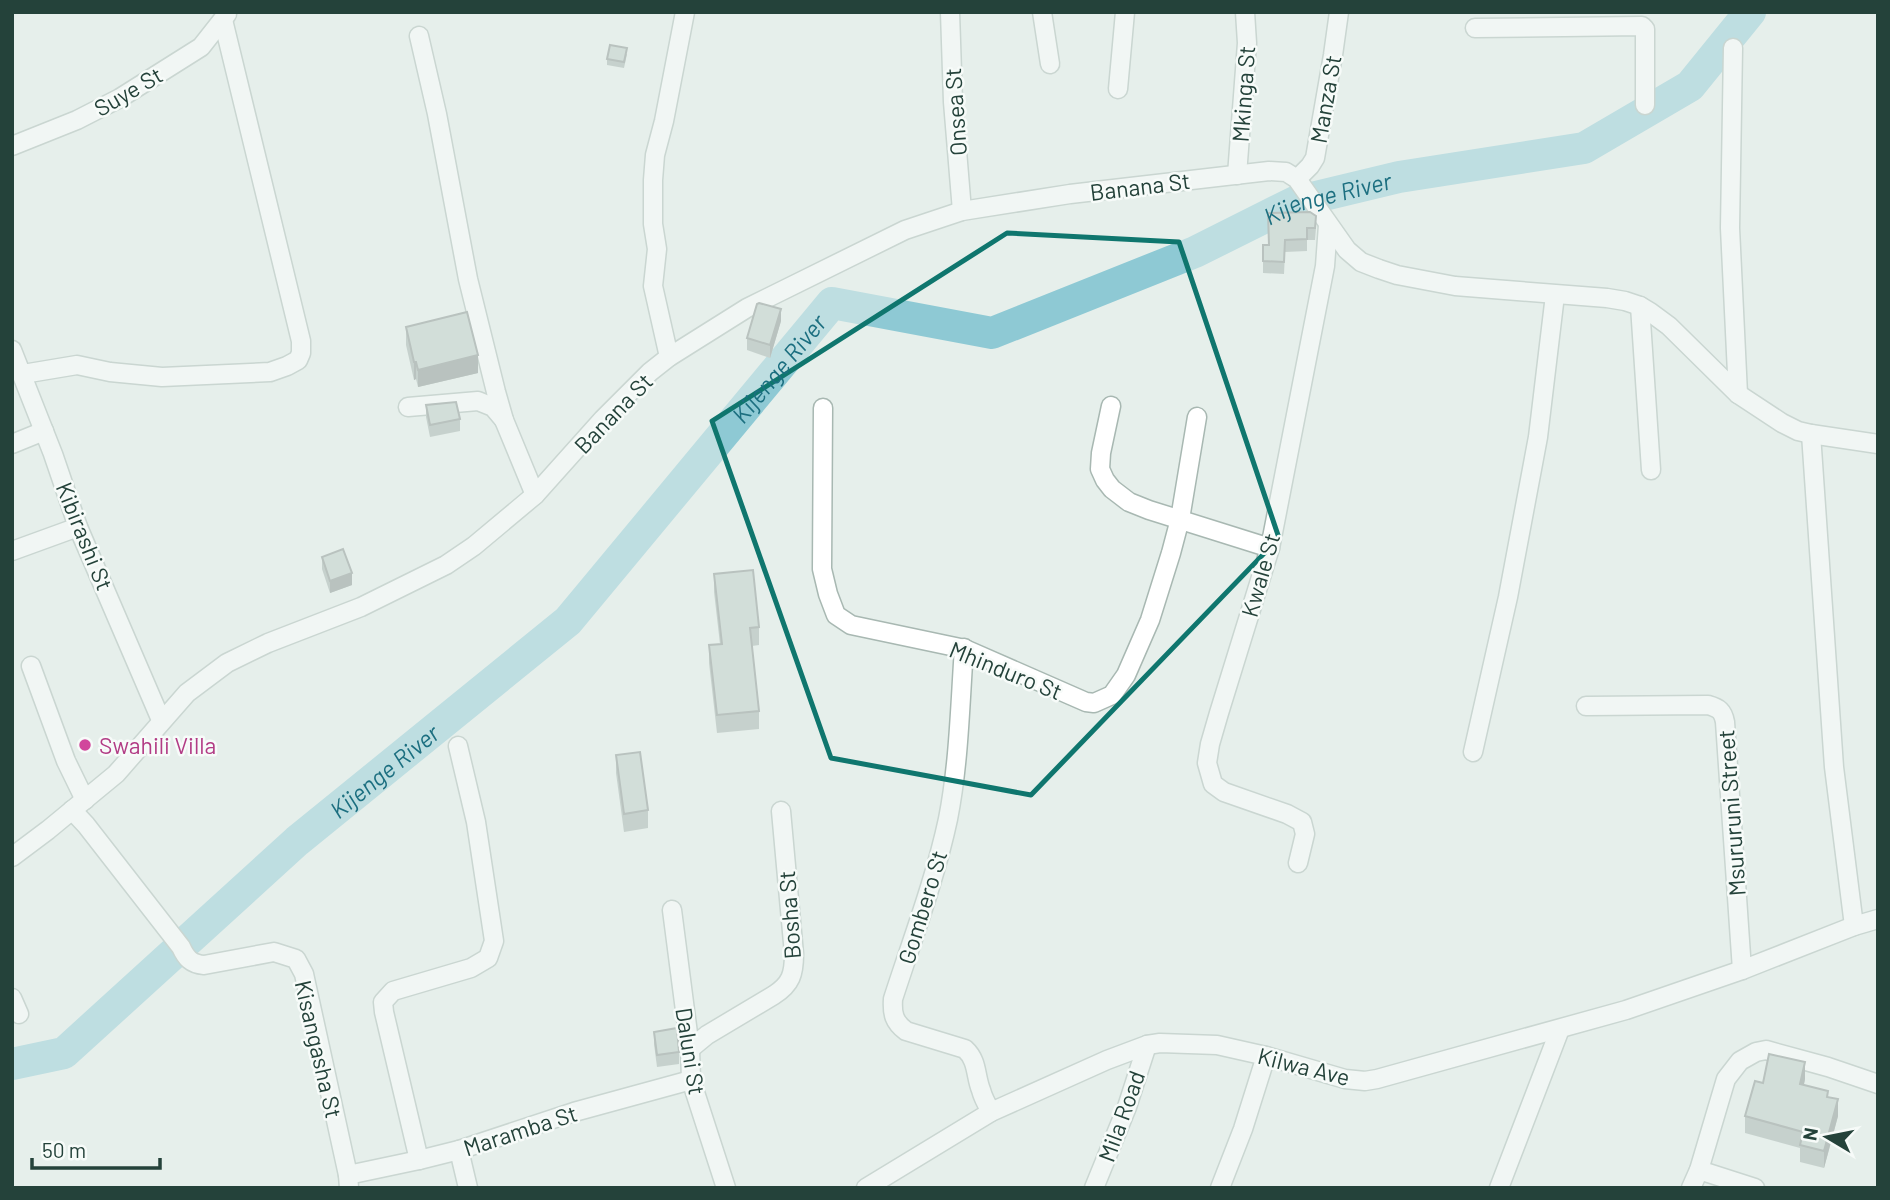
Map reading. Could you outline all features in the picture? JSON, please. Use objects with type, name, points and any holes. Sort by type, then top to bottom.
[{"type":"street","points":[[669,357],[653,286],[657,249],[653,224],[654,155],[664,121],[685,12]]},
{"type":"street","name":"Onsea St","points":[[950,12],[953,102],[962,211]]},
{"type":"street","points":[[1042,12],[1050,64]]},
{"type":"street","points":[[1118,89],[1125,12]]},
{"type":"street","name":"Mkinga St","points":[[1237,175],[1247,43],[1245,12]]},
{"type":"street","name":"Manza St","points":[[1300,183],[1315,158],[1339,12]]},
{"type":"street","points":[[16,361],[76,365],[110,372],[162,377],[270,372],[298,360],[301,341],[226,16]]},
{"type":"street","name":"Suye St","points":[[12,146],[120,99],[201,47],[226,16]]},
{"type":"street","points":[[1475,28],[1600,19],[1642,26],[1645,29],[1645,105]]},
{"type":"street","points":[[419,36],[468,279],[504,420],[535,495]]},
{"type":"street","points":[[1733,48],[1730,228],[1738,394]]},
{"type":"street","name":"Banana St","points":[[12,856],[116,774],[187,692],[227,663],[279,638],[361,607],[446,565],[495,530],[535,495],[630,391],[669,357],[747,308],[905,230],[962,211],[1030,200],[1269,172],[1286,172],[1300,183]]},
{"type":"street","points":[[1300,183],[1347,250],[1361,262],[1397,275],[1455,286],[1607,298],[1640,306],[1669,326],[1738,394],[1782,423],[1811,434],[1878,444]]},
{"type":"street","name":"Kwale St","points":[[1298,863],[1305,834],[1302,822],[1224,792],[1213,784],[1207,764],[1209,744],[1270,548],[1325,267],[1324,218]]},
{"type":"street","points":[[1473,752],[1508,597],[1538,437],[1555,295]]},
{"type":"street","points":[[1640,306],[1651,470]]},
{"type":"street","name":"Kibirashi St","points":[[16,361],[78,527],[161,720]]},
{"type":"street","points":[[408,407],[478,401],[493,407],[504,420]]},
{"type":"street","points":[[1111,405],[1100,469],[1112,489],[1129,502],[1270,548]]},
{"type":"street","name":"Mhinduro St","points":[[823,408],[822,569],[836,615],[851,625],[964,648],[1086,702],[1094,703],[1112,695],[1126,675],[1150,620],[1180,519],[1197,417]]},
{"type":"street","points":[[12,444],[44,431]]},
{"type":"street","points":[[1811,434],[1834,767],[1854,926]]},
{"type":"street","points":[[12,551],[78,527]]},
{"type":"street","name":"Gombero St","points":[[964,648],[948,820],[892,1008],[893,1016],[906,1031],[958,1046],[972,1055],[982,1093],[991,1112]]},
{"type":"street","points":[[31,666],[66,761],[78,805]]},
{"type":"street","name":"Msururuni Street","points":[[1586,706],[1708,705],[1720,709],[1723,713],[1742,970]]},
{"type":"street","points":[[419,1160],[383,1002],[393,991],[471,968],[488,958],[494,941],[476,822],[458,746]]},
{"type":"street","name":"Kisangasha St","points":[[78,805],[86,825],[189,960],[204,965],[274,952],[296,959],[304,974],[348,1182]]},
{"type":"street","name":"Bosha St","points":[[690,1049],[784,988],[790,978],[794,967],[794,954],[781,811]]},
{"type":"street","name":"Daluni St","points":[[672,910],[690,1049],[691,1080],[726,1188]]},
{"type":"street","name":"Kilwa Ave","points":[[866,1188],[991,1112],[1147,1045],[1217,1045],[1345,1079],[1364,1081],[1626,1010],[1878,919]]},
{"type":"street","points":[[1499,1188],[1560,1028]]},
{"type":"street","name":"Mila Road","points":[[1094,1188],[1127,1107],[1147,1045]]},
{"type":"street","points":[[1692,1188],[1726,1079],[1740,1061],[1756,1052],[1778,1052],[1878,1084]]},
{"type":"street","points":[[1220,1188],[1243,1129],[1266,1056]]},
{"type":"street","name":"Maramba St","points":[[348,1182],[459,1150],[573,1112],[691,1080]]},
{"type":"street","points":[[459,1150],[468,1188]]},
{"type":"street","points":[[1699,1170],[1755,1188]]},
{"type":"highlighted area","points":[[1007,233],[1179,242],[1279,538],[1031,795],[831,758],[712,421]]},
{"type":"building","points":[[610,45],[627,48],[624,62],[607,59]]},
{"type":"building","points":[[1310,212],[1316,216],[1315,228],[1307,228],[1307,239],[1285,240],[1284,262],[1263,261],[1263,245],[1269,245],[1268,213]]},
{"type":"building","points":[[759,303],[781,309],[770,345],[747,338]]},
{"type":"building","points":[[467,312],[478,355],[418,370],[406,327]]},
{"type":"building","points":[[456,402],[460,419],[430,425],[426,405]]},
{"type":"building","points":[[343,549],[352,573],[330,581],[322,557]]},
{"type":"building","points":[[753,570],[759,627],[750,628],[759,711],[717,715],[709,645],[722,644],[714,574]]},
{"type":"building","points":[[640,752],[648,810],[624,814],[616,755]]},
{"type":"building","points":[[677,1028],[679,1052],[657,1055],[654,1032]]},
{"type":"building","points":[[1769,1054],[1805,1062],[1800,1084],[1828,1091],[1827,1097],[1838,1099],[1824,1151],[1800,1145],[1803,1132],[1745,1116],[1755,1081],[1763,1083]]},
{"type":"waterway","name":"Kijenge River","points":[[12,1064],[64,1053],[297,841],[568,621],[832,303],[992,333],[1195,252],[1295,202],[1399,177],[1584,148],[1690,86],[1750,12]]},
{"type":"place","name":"Swahili Villa","points":[[85,745]]}]
